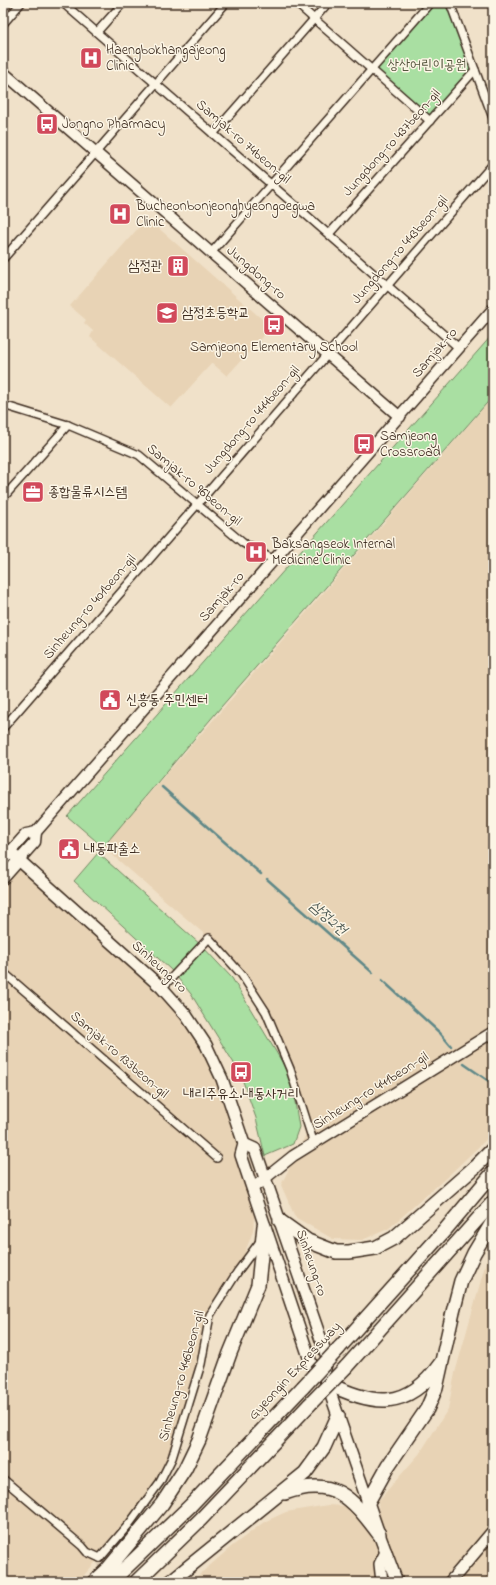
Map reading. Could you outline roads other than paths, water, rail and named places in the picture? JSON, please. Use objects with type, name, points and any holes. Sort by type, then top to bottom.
[{"type":"highway","points":[[280,1221],[308,1241],[336,1252],[349,1252],[375,1248],[394,1238],[475,1167],[493,1149]]},
{"type":"highway","name":"Gyeongin Expressway","points":[[111,1582],[190,1506],[303,1387],[445,1230],[493,1173]]},
{"type":"highway","points":[[136,1582],[201,1519],[346,1367],[493,1202]]},
{"type":"highway","points":[[368,1502],[388,1466],[427,1409],[436,1388],[453,1312],[462,1281],[474,1253],[493,1221]]},
{"type":"highway","points":[[94,1582],[107,1570],[162,1504],[185,1469],[199,1440],[230,1353],[258,1285],[263,1232]]},
{"type":"highway","points":[[325,1379],[350,1395],[363,1399],[390,1400],[404,1396],[416,1389],[432,1375],[444,1357]]},
{"type":"highway","points":[[170,1582],[305,1473],[330,1436],[338,1416]]},
{"type":"highway","points":[[278,1496],[308,1487],[320,1486],[341,1493],[359,1507],[379,1534]]},
{"type":"main road","name":"Sinheung-ro","points":[[5,853],[19,860],[162,988],[186,1015],[206,1045],[222,1079],[244,1144],[241,1155],[253,1188],[263,1232],[312,1366],[325,1379]]},
{"type":"main road","name":"Samjak-ro","points":[[3,878],[19,860]]},
{"type":"main road","name":"Sinheung-ro","points":[[244,1144],[255,1149],[266,1178],[327,1357],[325,1379],[397,1582]]},
{"type":"main road","points":[[450,1582],[493,1531]]},
{"type":"main road","points":[[382,1582],[380,1564],[386,1552]]},
{"type":"street","points":[[3,24],[21,3]]},
{"type":"street","name":"Samjak-ro 74beon-gil","points":[[63,3],[459,348]]},
{"type":"street","points":[[97,32],[123,3]]},
{"type":"street","points":[[3,259],[226,3]]},
{"type":"street","points":[[296,3],[430,120]]},
{"type":"street","points":[[214,134],[328,3]]},
{"type":"street","points":[[211,253],[270,183],[430,3]]},
{"type":"street","points":[[450,3],[493,118]]},
{"type":"street","name":"Jungdong-ro 437beon-gil","points":[[329,234],[475,70]]},
{"type":"street","name":"Jungdong-ro","points":[[3,72],[400,417]]},
{"type":"street","name":"Jungdong-ro 443beon-gil","points":[[327,353],[493,164]]},
{"type":"street","name":"Samjak-ro","points":[[19,860],[35,842],[36,832],[493,309]]},
{"type":"street","name":"Jungdong-ro 444beon-gil","points":[[197,504],[327,353]]},
{"type":"street","name":"Samjak-ro 96beon-gil","points":[[3,405],[68,425],[139,455],[243,543],[274,560]]},
{"type":"street","points":[[3,498],[68,425]]},
{"type":"street","name":"Sinheung-ro 401beon-gil","points":[[3,728],[197,504]]},
{"type":"street","name":"Samjak-ro","points":[[5,853],[26,834],[36,832]]},
{"type":"street","points":[[162,988],[209,938],[242,975],[266,1012],[290,1069],[314,1144]]},
{"type":"street","name":"Samjak-ro 133beon-gil","points":[[3,972],[217,1158]]},
{"type":"street","name":"Sinheung-ro 441beon-gil","points":[[253,1188],[314,1144],[493,1032]]},
{"type":"street","name":"Sinheung-ro 446beon-gil","points":[[3,1479],[87,1552],[100,1561],[130,1524],[163,1476],[172,1458],[201,1364],[210,1315],[263,1232]]},
{"type":"waterway","name":"삼정2천","points":[[162,787],[261,874]]},
{"type":"waterway","name":"삼정2천","points":[[267,879],[373,973]]},
{"type":"waterway","name":"삼정2천","points":[[382,980],[440,1033],[451,1046]]},
{"type":"waterway","name":"삼정2천","points":[[464,1064],[493,1084]]},
{"type":"tunnel","points":[[101,1564],[104,1582]]},
{"type":"place","name":"Haengbokhangajeong Clinic","points":[[91,58]]},
{"type":"place","name":"Jongno Pharmacy","points":[[47,124]]},
{"type":"place","name":"Bucheonbonjeonghyeongoegwa Clinic","points":[[120,214]]},
{"type":"place","name":"삼정관","points":[[178,266]]},
{"type":"place","name":"삼정초등학교","points":[[167,313]]},
{"type":"place","name":"Samjeong Elementary School","points":[[274,325]]},
{"type":"place","name":"Samjeong Crossroad","points":[[364,444]]},
{"type":"place","name":"종합물류시스템","points":[[33,492]]},
{"type":"place","name":"Baksangseok Internal Medicine Clinic","points":[[256,552]]},
{"type":"place","name":"신흥동 주민센터","points":[[110,700]]},
{"type":"place","name":"내동파출소","points":[[69,849]]},
{"type":"place","name":"내리주유소.내동사거리","points":[[241,1072]]},
{"type":"park label","name":"상산어린이공원","points":[[427,65]]}]
